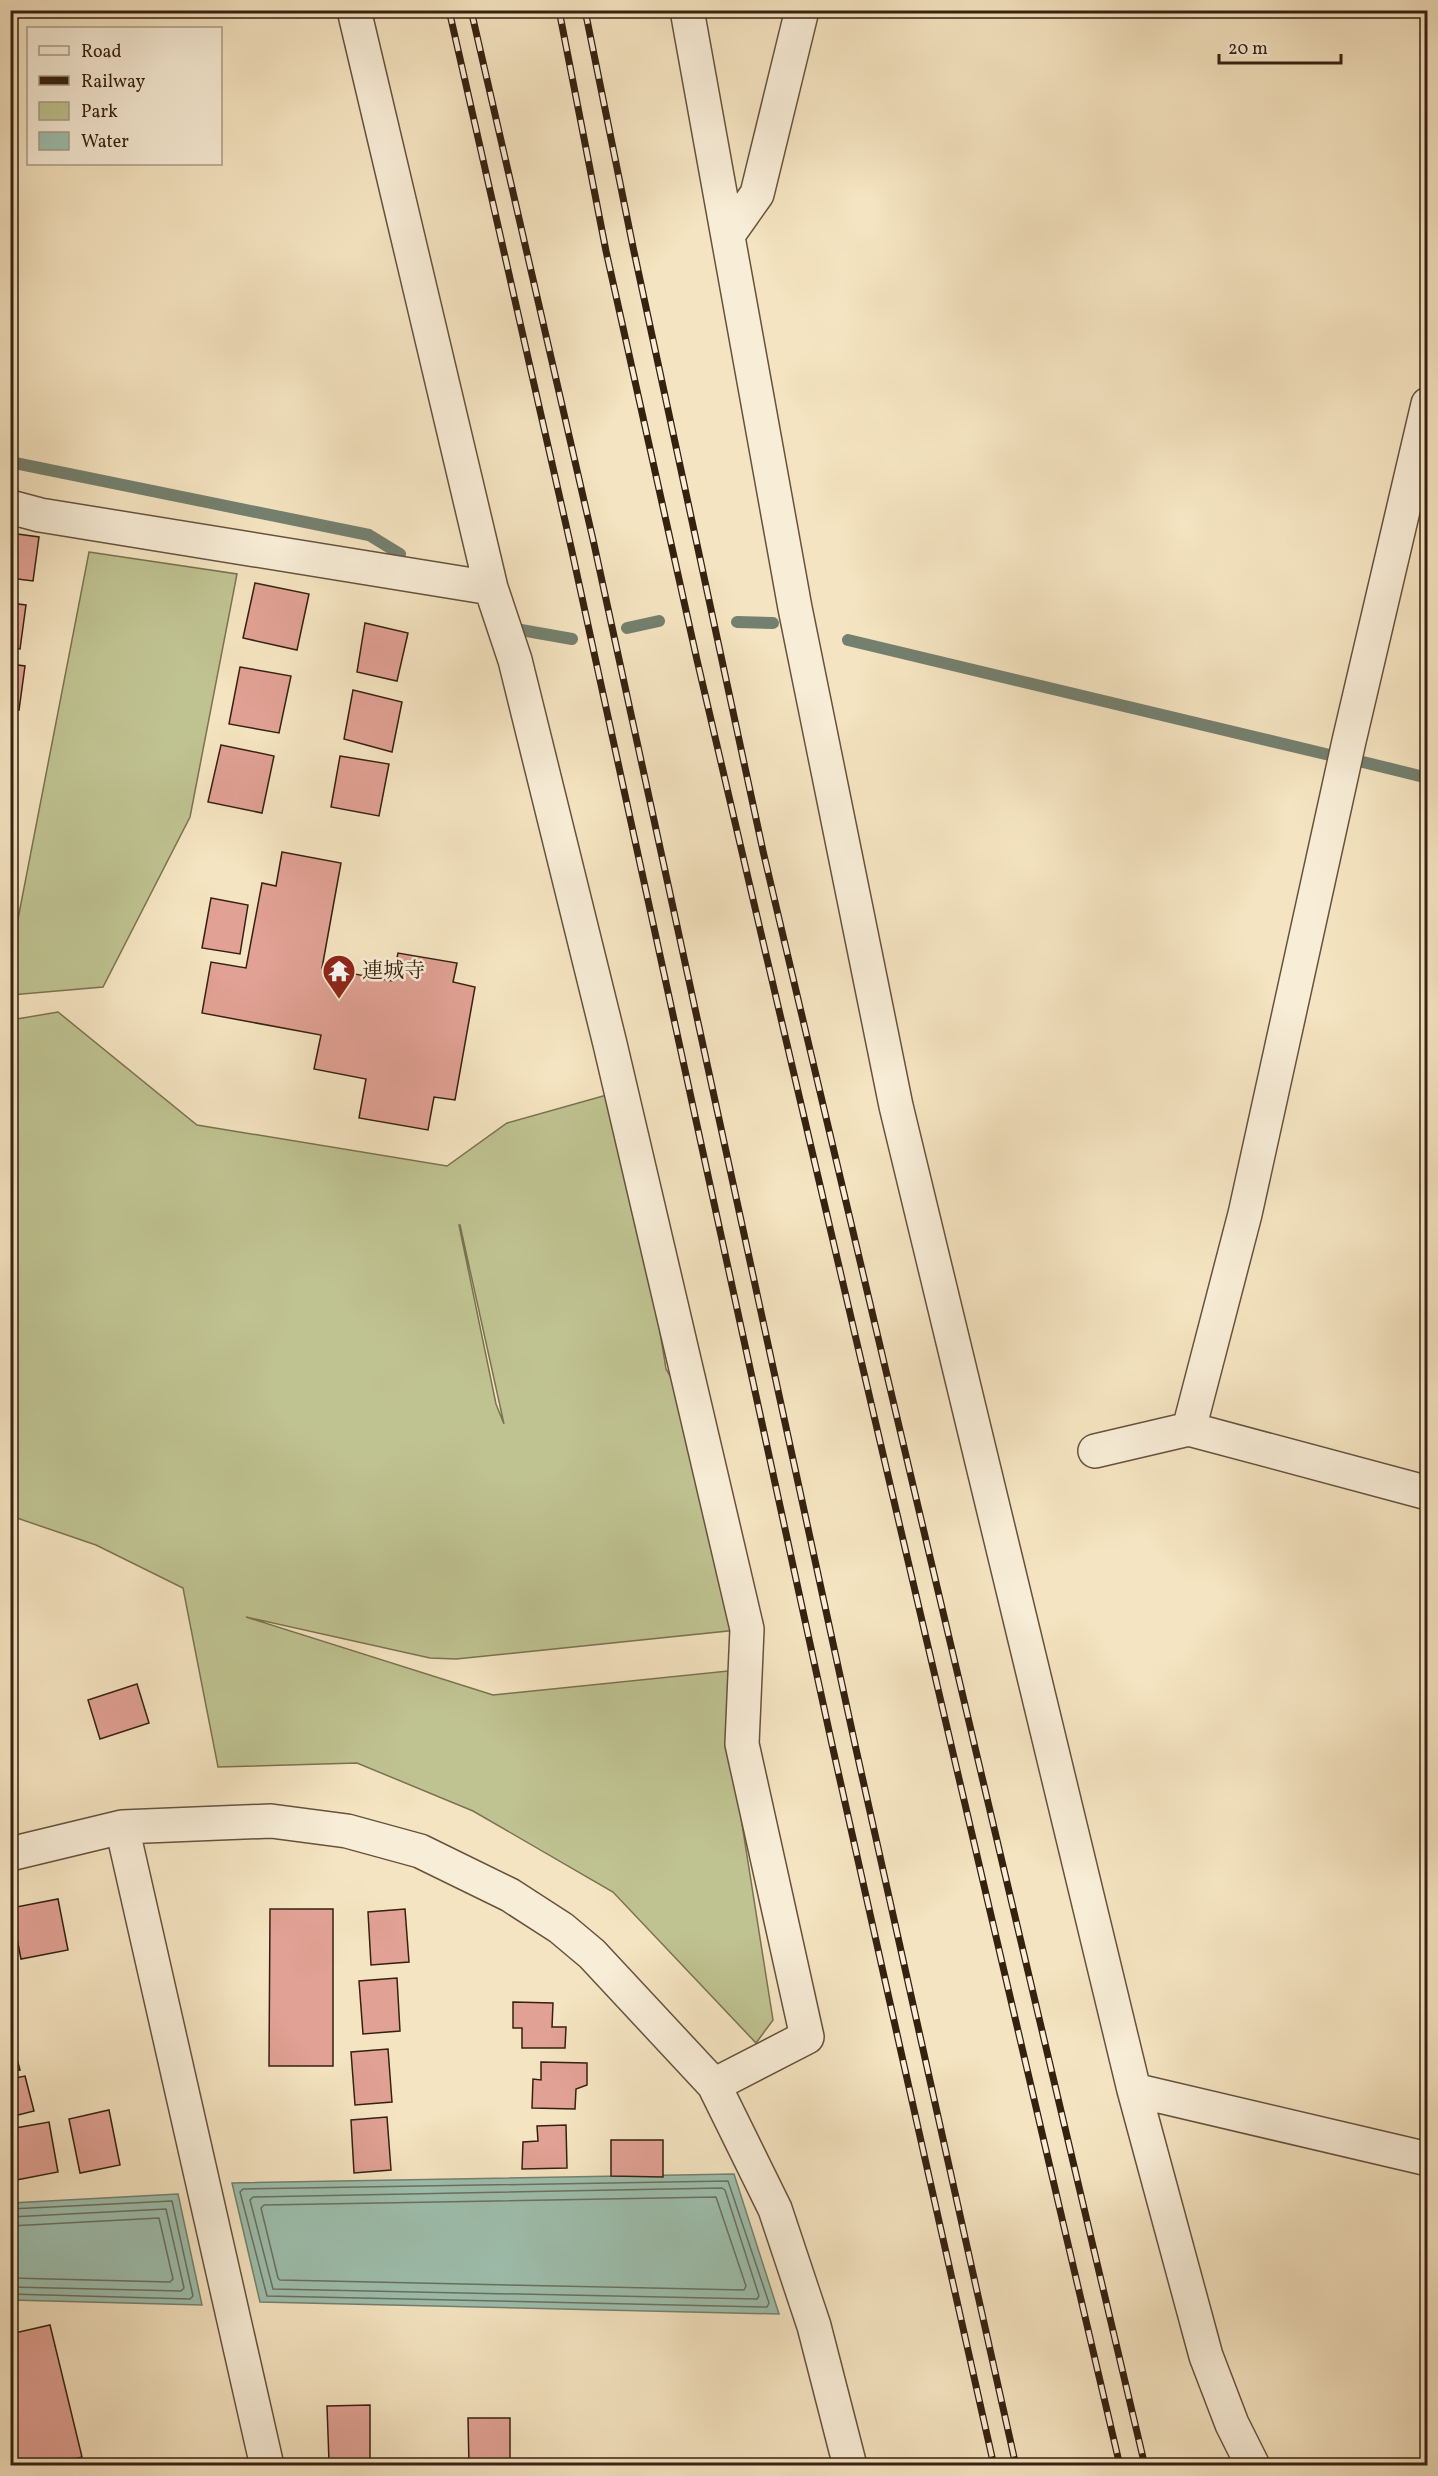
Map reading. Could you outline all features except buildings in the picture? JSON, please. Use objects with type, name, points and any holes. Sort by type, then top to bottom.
[{"type":"street","points":[[354,10],[491,588],[515,660],[602,1009],[747,1629],[742,1744],[807,2037],[714,2085]]},
{"type":"street","points":[[687,10],[795,608],[896,1106],[1134,2090],[1206,2356],[1232,2424],[1253,2466]]},
{"type":"street","points":[[728,235],[757,194],[802,10]]},
{"type":"street","points":[[1189,1429],[1245,1214],[1349,741],[1428,404]]},
{"type":"street","points":[[10,507],[40,515],[491,588]]},
{"type":"street","points":[[1095,1451],[1189,1429],[1428,1493]]},
{"type":"street","points":[[10,1854],[122,1827],[271,1821],[347,1831],[420,1851],[510,1895],[561,1928],[592,1954],[714,2085],[775,2209],[814,2326],[850,2466]]},
{"type":"street","points":[[122,1827],[267,2466]]},
{"type":"street","points":[[1134,2090],[1428,2159]]},
{"type":"green space","points":[[89,552],[237,574],[190,817],[103,987],[11,995],[11,955]]},
{"type":"green space","points":[[58,1012],[197,1125],[447,1166],[507,1123],[621,1091],[666,1369],[697,1421],[747,1629],[456,1659],[430,1658],[246,1617],[493,1695],[728,1671],[729,1742],[773,2020],[756,2043],[613,1892],[473,1811],[357,1763],[218,1767],[183,1588],[96,1545],[11,1516],[11,1020]],"holes":[[[460,1225],[504,1424],[496,1404]]]},
{"type":"water","points":[[734,2174],[779,2314],[260,2302],[232,2183]]},
{"type":"water","points":[[178,2194],[202,2305],[11,2300],[11,2203]]},
{"type":"waterway","points":[[10,462],[369,535],[400,554]]},
{"type":"waterway","points":[[627,628],[659,621]]},
{"type":"waterway","points":[[737,622],[773,623]]},
{"type":"waterway","points":[[521,630],[572,639]]},
{"type":"waterway","points":[[848,640],[1338,757]]},
{"type":"waterway","points":[[1363,762],[1428,778]]},
{"type":"railway","points":[[449,10],[571,547],[833,1749],[994,2466]]},
{"type":"railway","points":[[471,10],[594,544],[856,1749],[1016,2466]]},
{"type":"railway","points":[[559,10],[606,251],[697,660],[1120,2466]]},
{"type":"railway","points":[[585,10],[633,247],[763,851],[1145,2466]]},
{"type":"place","name":"連城寺","points":[[339,1000]]}]
